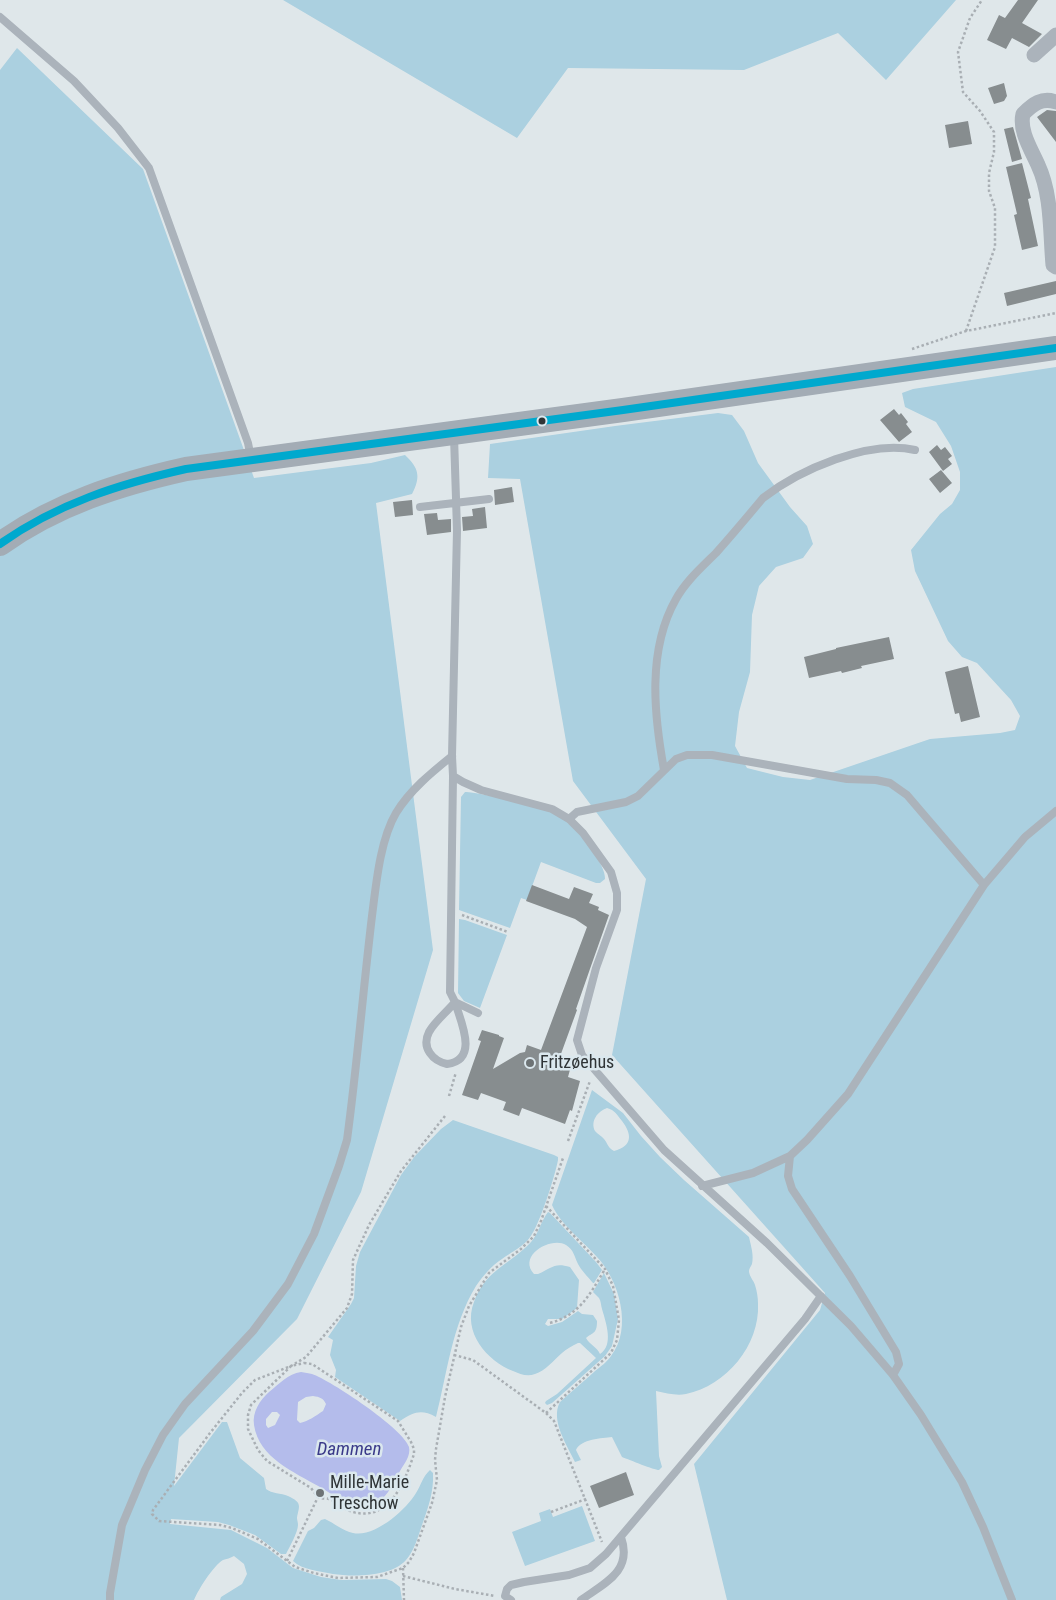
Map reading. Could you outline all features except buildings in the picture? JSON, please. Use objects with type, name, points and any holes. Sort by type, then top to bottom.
[{"type":"main road","points":[[0,544],[52,512],[106,490],[143,478],[186,469],[1056,348]]},
{"type":"street","points":[[1034,55],[1056,34]]},
{"type":"street","points":[[1056,102],[1050,100],[1040,101],[1023,114],[1022,119],[1027,142],[1039,167],[1044,186],[1049,213],[1053,265],[1056,268]]},
{"type":"lane","points":[[0,17],[74,81],[118,128],[149,168],[248,443],[252,460]]},
{"type":"lane","points":[[454,433],[457,530],[452,756],[450,992],[455,1002],[467,1043],[463,1055],[458,1060],[448,1064],[436,1060],[430,1054],[426,1042],[431,1029],[455,1002]]},
{"type":"lane","points":[[664,770],[656,709],[655,681],[662,634],[667,617],[684,586],[764,498],[778,486],[818,467],[860,452],[882,447],[903,447],[915,450]]},
{"type":"lane","points":[[420,507],[488,499]]},
{"type":"lane","points":[[569,819],[577,812],[626,802],[638,796],[676,759],[686,755],[712,755],[847,779],[876,780],[890,783],[907,795],[984,885]]},
{"type":"lane","points":[[110,1600],[122,1525],[145,1470],[163,1435],[196,1391],[273,1306],[288,1284],[314,1234],[339,1166],[346,1140],[368,952],[383,846],[395,814],[426,777],[452,756]]},
{"type":"lane","points":[[453,776],[481,790],[552,809],[569,819],[583,832],[611,872],[616,893],[617,910],[596,968],[577,1040],[582,1055],[664,1150],[767,1243],[851,1326],[893,1374],[921,1415],[962,1482],[983,1526],[1012,1600]]},
{"type":"lane","points":[[702,1186],[753,1173],[790,1156],[808,1140],[848,1094],[984,885],[1024,837],[1056,811]]},
{"type":"lane","points":[[455,1002],[478,1013]]},
{"type":"lane","points":[[790,1156],[788,1176],[792,1189],[850,1276],[896,1352],[899,1364],[893,1374]]},
{"type":"lane","points":[[508,1598],[507,1589],[512,1585],[569,1575],[590,1568],[606,1554],[805,1319],[821,1296]]},
{"type":"lane","points":[[581,1600],[611,1579],[619,1570],[625,1553],[622,1537]]},
{"type":"path","points":[[966,331],[995,247],[995,208],[989,191],[989,173],[994,152],[994,132],[980,111],[963,92],[958,52],[970,18],[982,0]]},
{"type":"path","points":[[451,914],[464,916],[508,932]]},
{"type":"path","points":[[448,1096],[456,1076],[458,1060]]},
{"type":"path","points":[[568,1141],[594,1070]]},
{"type":"path","points":[[445,1116],[401,1171],[369,1225],[353,1260],[352,1294],[347,1308],[306,1357],[291,1366],[251,1404],[248,1415],[248,1429],[253,1442],[267,1462],[311,1488],[318,1497],[329,1498],[350,1512],[360,1514],[371,1513],[381,1509],[393,1499],[401,1486],[414,1454],[414,1448],[398,1421],[312,1364],[304,1363],[291,1366],[255,1380],[242,1393],[198,1448],[153,1510],[154,1518],[159,1521],[220,1525],[232,1528],[258,1539],[295,1566],[314,1573],[338,1578],[377,1577],[402,1568],[414,1553],[432,1503],[437,1480],[436,1449],[461,1327],[483,1280],[496,1266],[521,1249],[537,1231],[563,1158]]},
{"type":"path","points":[[546,1206],[605,1269],[613,1286],[619,1312],[619,1330],[611,1353],[546,1413]]},
{"type":"path","points":[[550,1323],[562,1320],[579,1308],[605,1269]]},
{"type":"path","points":[[454,1356],[473,1360],[546,1413],[554,1421],[606,1554]]},
{"type":"path","points":[[287,1562],[318,1497]]},
{"type":"path","points":[[551,1512],[586,1500]]},
{"type":"path","points":[[402,1568],[404,1600]]},
{"type":"path","points":[[403,1576],[483,1595],[508,1598]]},
{"type":"shaded area","points":[[283,0],[956,0],[886,80],[838,33],[744,70],[568,68],[517,138]]},
{"type":"shaded area","points":[[17,48],[143,169],[254,478],[371,463],[405,455],[413,464],[417,473],[417,483],[412,494],[376,503],[433,950],[361,1192],[297,1319],[179,1438],[174,1486],[222,1422],[227,1422],[240,1458],[264,1478],[266,1489],[293,1498],[298,1503],[298,1528],[286,1554],[281,1554],[255,1535],[218,1522],[171,1519],[170,1524],[231,1530],[267,1548],[293,1568],[321,1577],[341,1580],[386,1579],[400,1587],[402,1600],[220,1600],[221,1597],[242,1584],[247,1574],[244,1564],[234,1556],[223,1560],[215,1567],[194,1600],[0,1600],[0,70]]},
{"type":"shaded area","points":[[1056,367],[1056,1600],[727,1600],[694,1464],[820,1310],[825,1293],[612,1055],[646,879],[573,781],[520,479],[488,478],[490,444],[718,413],[732,415],[744,431],[758,463],[790,507],[807,526],[813,544],[803,558],[776,567],[759,586],[752,615],[750,672],[739,712],[735,746],[747,768],[783,777],[810,780],[930,739],[1015,730],[1020,716],[1011,700],[977,663],[962,657],[948,641],[915,571],[911,550],[940,514],[952,504],[960,490],[960,472],[951,446],[936,422],[905,407],[902,393],[913,389]]},
{"type":"shaded area","points":[[465,792],[534,807],[551,812],[561,818],[572,826],[591,848],[601,865],[605,879],[600,883],[596,883],[541,862],[527,900],[521,898],[510,928],[459,910],[461,797]]},
{"type":"shaded area","points":[[459,919],[507,935],[480,1008],[464,1001],[458,993]]},
{"type":"shaded area","points":[[592,1090],[623,1113],[660,1157],[749,1237],[753,1257],[749,1273],[756,1287],[758,1302],[757,1319],[753,1334],[747,1348],[727,1373],[701,1390],[686,1394],[656,1391],[659,1456],[662,1467],[659,1470],[622,1457],[612,1437],[582,1443],[576,1450],[581,1460],[575,1462],[564,1440],[557,1417],[557,1409],[560,1402],[609,1358],[618,1345],[622,1318],[617,1291],[612,1278],[591,1251],[566,1226],[552,1205]],"holes":[[[607,1108],[622,1121],[629,1135],[628,1143],[614,1151],[596,1132],[594,1127],[594,1120],[598,1114]]]},
{"type":"shaded area","points":[[453,1120],[554,1155],[558,1157],[558,1160],[546,1203],[531,1235],[524,1244],[488,1271],[476,1286],[468,1301],[451,1350],[436,1417],[422,1412],[409,1415],[400,1421],[335,1377],[336,1370],[330,1355],[333,1340],[328,1337],[354,1298],[356,1266],[360,1252],[401,1175],[415,1156],[441,1129]]},
{"type":"shaded area","points":[[548,1212],[602,1270],[593,1283],[579,1266],[574,1253],[566,1245],[553,1243],[538,1249],[530,1260],[530,1267],[534,1274],[560,1265],[570,1267],[579,1280],[577,1308],[562,1319],[548,1319],[545,1324],[548,1326],[562,1322],[578,1311],[582,1314],[593,1315],[597,1321],[596,1328],[586,1338],[600,1354],[607,1345],[608,1333],[599,1298],[593,1292],[604,1273],[614,1294],[618,1319],[612,1346],[605,1356],[552,1403],[547,1405],[546,1401],[557,1394],[596,1358],[578,1343],[565,1350],[539,1373],[524,1375],[518,1373],[503,1366],[486,1353],[474,1334],[471,1324],[471,1313],[474,1302],[485,1282],[531,1242]]},
{"type":"shaded area","points":[[430,1470],[433,1473],[433,1487],[430,1500],[414,1548],[406,1560],[399,1566],[382,1573],[351,1575],[312,1570],[293,1561],[308,1531],[314,1528],[321,1520],[325,1519],[353,1533],[370,1531],[380,1527],[405,1507]]},
{"type":"shaded area","points":[[582,1506],[595,1541],[525,1566],[512,1532],[541,1521],[539,1513],[550,1509],[553,1517]]},
{"type":"water","name":"Dammen","points":[[301,1372],[321,1378],[365,1406],[394,1429],[409,1447],[405,1463],[388,1492],[378,1502],[363,1507],[344,1503],[279,1463],[270,1455],[257,1437],[254,1415],[257,1407],[269,1392],[284,1380]],"holes":[[[306,1397],[321,1398],[325,1402],[323,1411],[309,1420],[300,1423],[297,1420],[298,1402]],[[272,1412],[277,1412],[280,1415],[275,1425],[268,1428],[266,1419]]]},
{"type":"transit line","points":[[0,544],[43,518],[89,497],[137,481],[186,469],[623,410],[1056,348]]},
{"type":"place","name":"Fritzøehus","points":[[530,1063]]},
{"type":"place","name":"Mille-Marie Treschow","points":[[320,1493]]}]
